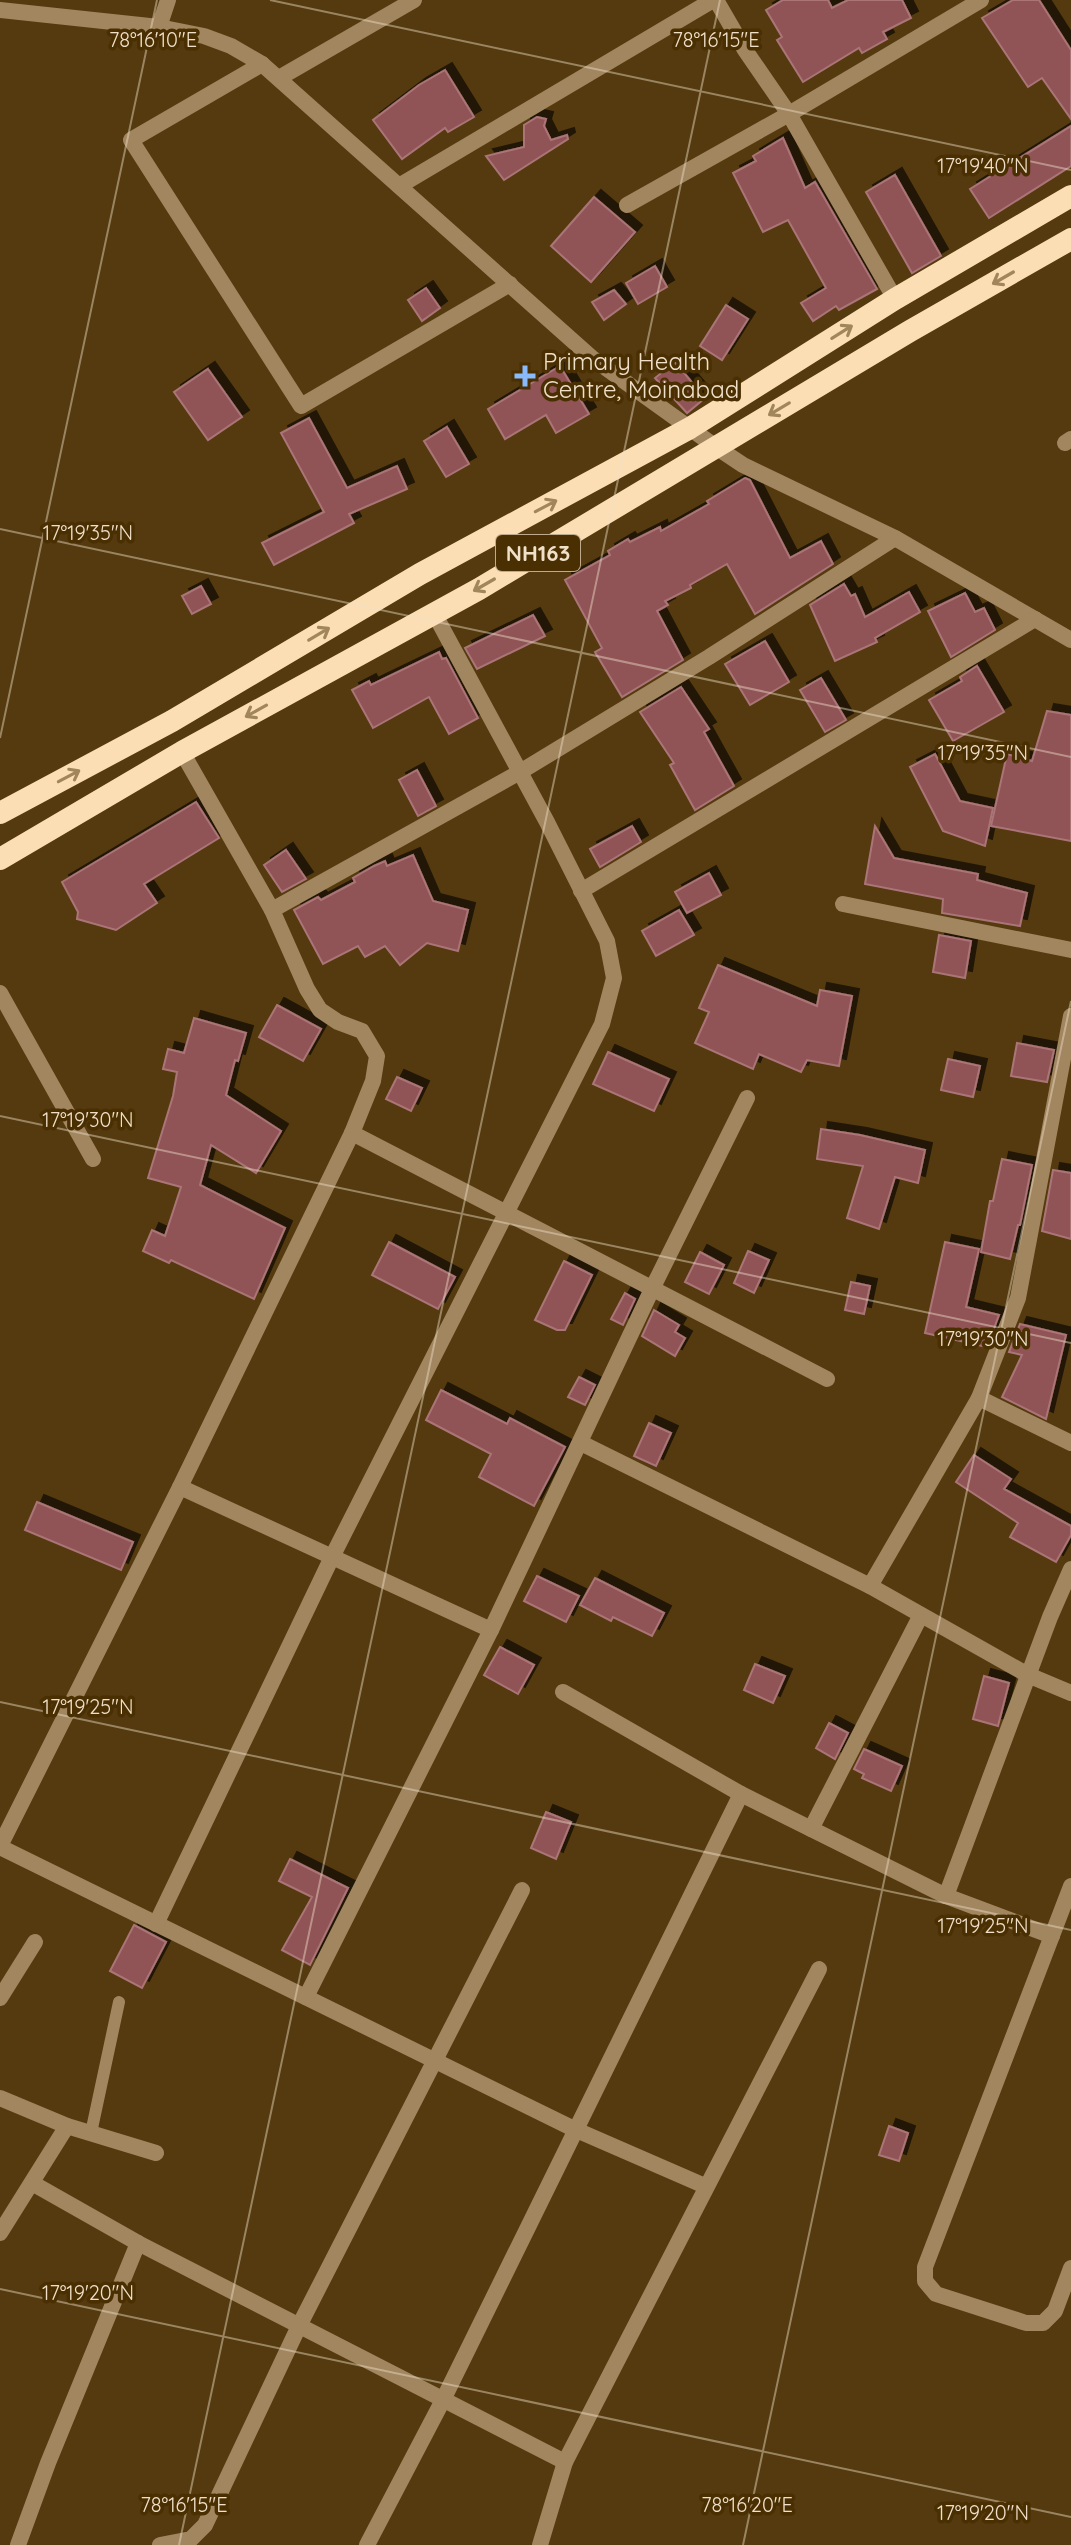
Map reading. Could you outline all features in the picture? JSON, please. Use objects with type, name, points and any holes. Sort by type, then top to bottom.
[{"type":"highway","name":"NH163","points":[[0,813],[172,721],[420,574],[690,428],[895,299],[1071,196]]},
{"type":"highway","name":"NH163","points":[[0,859],[182,752],[434,613],[1071,239]]},
{"type":"street","points":[[159,27],[168,0]]},
{"type":"street","points":[[279,78],[414,0]]},
{"type":"street","points":[[399,186],[714,0],[789,114],[895,299]]},
{"type":"street","points":[[627,205],[789,114],[981,0]]},
{"type":"street","points":[[0,10],[159,27],[204,36],[231,46],[262,64],[592,358],[716,447],[743,465],[895,538],[1071,640]]},
{"type":"street","points":[[262,64],[131,140],[301,406],[510,284]]},
{"type":"street","points":[[272,910],[520,772],[709,657],[895,538]]},
{"type":"street","points":[[156,1924],[332,1557],[602,1024],[614,978],[607,941],[434,613]]},
{"type":"street","points":[[581,891],[1035,619]]},
{"type":"street","points":[[182,752],[272,910],[307,989],[320,1010],[338,1022],[362,1031],[377,1056],[373,1081],[352,1133],[180,1487],[0,1846],[574,2129],[705,2186]]},
{"type":"street","points":[[843,904],[1071,950]]},
{"type":"street","points":[[0,993],[93,1159]]},
{"type":"street","points":[[870,1586],[979,1398],[1018,1298],[1071,1016]]},
{"type":"street","points":[[306,1997],[491,1630],[653,1287],[747,1098]]},
{"type":"street","points":[[352,1133],[827,1379]]},
{"type":"street","points":[[979,1398],[1071,1443]]},
{"type":"street","points":[[581,1443],[870,1586],[1028,1675],[1071,1693]]},
{"type":"street","points":[[180,1487],[491,1630]]},
{"type":"street","points":[[946,1896],[1071,1569]]},
{"type":"street","points":[[811,1829],[921,1615]]},
{"type":"street","points":[[563,1692],[741,1794],[811,1829],[946,1896],[1052,1936]]},
{"type":"street","points":[[367,2545],[443,2400],[741,1794]]},
{"type":"street","points":[[1071,1886],[925,2267],[925,2281],[936,2294],[1026,2323],[1043,2323],[1055,2311],[1071,2268]]},
{"type":"street","points":[[160,2545],[191,2539],[205,2525],[299,2326],[522,1890]]},
{"type":"street","points":[[0,1998],[35,1942]]},
{"type":"street","points":[[540,2545],[565,2462],[819,1969]]},
{"type":"street","points":[[0,2098],[67,2126],[156,2153]]},
{"type":"street","points":[[0,2233],[67,2126]]},
{"type":"street","points":[[32,2183],[138,2243],[565,2462]]},
{"type":"street","points":[[18,2545],[53,2448],[138,2243]]},
{"type":"lane","points":[[91,2133],[119,2002]]},
{"type":"building","points":[[783,0],[828,0],[832,8],[848,0],[902,0],[911,18],[883,32],[887,39],[862,53],[859,48],[803,82],[777,40],[782,37],[766,10]]},
{"type":"building","points":[[1013,0],[1039,0],[1071,50],[1071,119],[1042,78],[1028,87],[982,18]]},
{"type":"building","points":[[445,70],[474,117],[448,132],[445,128],[402,159],[373,120],[419,85]]},
{"type":"building","points":[[537,117],[546,119],[544,126],[551,140],[567,135],[568,139],[504,180],[486,156],[524,147],[524,125]]},
{"type":"building","points":[[1071,126],[1071,166],[989,218],[970,189]]},
{"type":"building","points":[[783,138],[805,188],[815,182],[877,289],[839,310],[836,306],[813,321],[801,303],[826,288],[788,220],[763,232],[733,173],[756,161],[753,156]]},
{"type":"building","points":[[895,175],[941,256],[912,273],[866,192]]},
{"type":"building","points":[[594,197],[635,232],[591,282],[551,246]]},
{"type":"building","points":[[655,266],[667,287],[638,304],[626,283]]},
{"type":"building","points":[[426,288],[440,308],[422,321],[408,300]]},
{"type":"building","points":[[614,290],[626,304],[604,320],[592,302]]},
{"type":"building","points":[[726,305],[748,319],[722,360],[700,346]]},
{"type":"building","points":[[675,362],[705,398],[687,413],[655,378]]},
{"type":"building","points":[[560,366],[589,414],[556,433],[546,415],[505,439],[488,409]]},
{"type":"building","points":[[208,369],[242,417],[208,440],[174,392]]},
{"type":"building","points":[[309,418],[347,488],[397,466],[407,489],[349,514],[354,523],[274,565],[262,543],[324,512],[281,433]]},
{"type":"building","points":[[447,427],[469,464],[446,477],[424,441]]},
{"type":"building","points":[[745,478],[750,480],[790,558],[821,541],[833,564],[755,614],[727,564],[690,585],[691,588],[665,601],[668,605],[657,611],[683,660],[622,697],[595,652],[602,648],[565,580],[610,555],[608,551],[628,539],[630,542],[660,527],[661,531],[709,504],[707,501]]},
{"type":"building","points":[[844,584],[851,596],[855,594],[865,617],[909,592],[920,612],[875,638],[877,642],[835,661],[810,605]]},
{"type":"building","points":[[201,586],[211,604],[192,614],[182,596]]},
{"type":"building","points":[[965,593],[975,612],[984,608],[995,630],[951,657],[928,611]]},
{"type":"building","points":[[533,615],[545,636],[477,669],[465,648]]},
{"type":"building","points":[[765,641],[789,682],[750,705],[725,664]]},
{"type":"building","points":[[439,652],[442,659],[446,658],[478,718],[449,734],[429,697],[373,728],[352,690],[369,681],[371,685]]},
{"type":"building","points":[[977,666],[1004,712],[953,741],[929,700],[962,681],[960,677]]},
{"type":"building","points":[[821,678],[846,720],[825,732],[800,690]]},
{"type":"building","points":[[681,687],[709,729],[704,732],[734,786],[695,810],[670,765],[674,763],[640,712]]},
{"type":"building","points":[[1047,711],[1071,715],[1071,841],[991,826],[1007,754],[1032,761]]},
{"type":"building","points":[[935,754],[960,801],[993,808],[985,846],[943,831],[910,767]]},
{"type":"building","points":[[417,770],[436,806],[418,816],[399,780]]},
{"type":"building","points":[[196,802],[219,838],[144,884],[157,903],[116,930],[77,919],[78,912],[62,882]]},
{"type":"building","points":[[632,826],[641,842],[600,867],[590,849]]},
{"type":"building","points":[[875,826],[894,858],[978,874],[977,880],[1027,893],[1020,926],[942,913],[943,899],[865,884]]},
{"type":"building","points":[[286,850],[306,879],[282,892],[264,865]]},
{"type":"building","points":[[413,855],[433,901],[468,910],[458,951],[427,943],[400,965],[385,946],[365,957],[358,946],[323,964],[294,910],[355,882],[353,878],[374,866],[385,861],[387,866]]},
{"type":"building","points":[[709,873],[721,895],[687,913],[675,892]]},
{"type":"building","points":[[679,910],[694,935],[656,956],[642,931]]},
{"type":"building","points":[[939,935],[971,941],[965,978],[933,972]]},
{"type":"building","points":[[718,965],[817,1006],[820,990],[852,996],[839,1066],[807,1060],[801,1072],[759,1054],[753,1069],[695,1043],[709,1012],[699,1008]]},
{"type":"building","points":[[277,1005],[321,1029],[303,1061],[259,1037]]},
{"type":"building","points":[[194,1018],[246,1033],[226,1095],[281,1131],[256,1173],[211,1145],[200,1185],[285,1228],[254,1299],[171,1260],[169,1263],[143,1251],[152,1230],[165,1236],[181,1187],[148,1178],[173,1096],[177,1072],[163,1069],[168,1049],[184,1053]]},
{"type":"building","points":[[1017,1043],[1054,1050],[1047,1082],[1011,1076]]},
{"type":"building","points":[[608,1052],[669,1079],[654,1111],[593,1084]]},
{"type":"building","points":[[948,1059],[980,1066],[973,1097],[941,1090]]},
{"type":"building","points":[[397,1077],[422,1088],[411,1111],[386,1099]]},
{"type":"building","points":[[821,1129],[925,1150],[918,1183],[895,1177],[879,1229],[847,1218],[863,1166],[817,1159]]},
{"type":"building","points":[[1002,1159],[1032,1165],[1010,1259],[981,1252],[990,1201],[993,1201]]},
{"type":"building","points":[[1053,1170],[1071,1173],[1071,1239],[1042,1231]]},
{"type":"building","points":[[389,1242],[455,1277],[438,1309],[372,1275]]},
{"type":"building","points":[[945,1242],[979,1249],[966,1307],[999,1315],[987,1347],[925,1333]]},
{"type":"building","points":[[748,1251],[769,1260],[754,1293],[734,1283]]},
{"type":"building","points":[[700,1252],[724,1265],[709,1294],[685,1282]]},
{"type":"building","points":[[564,1261],[592,1275],[565,1330],[557,1330],[535,1320]]},
{"type":"building","points":[[851,1282],[870,1286],[864,1314],[845,1310]]},
{"type":"building","points":[[625,1293],[635,1299],[623,1325],[611,1319]]},
{"type":"building","points":[[654,1310],[679,1325],[675,1332],[685,1338],[675,1356],[642,1336]]},
{"type":"building","points":[[1020,1324],[1066,1335],[1046,1419],[1002,1397],[1022,1355],[1009,1352]]},
{"type":"building","points":[[579,1377],[595,1385],[585,1405],[568,1397]]},
{"type":"building","points":[[441,1390],[507,1424],[510,1418],[565,1447],[534,1506],[479,1477],[491,1454],[426,1420]]},
{"type":"building","points":[[649,1423],[671,1433],[656,1466],[634,1456]]},
{"type":"building","points":[[974,1455],[1011,1479],[1004,1489],[1071,1526],[1071,1535],[1056,1562],[1010,1537],[1018,1523],[956,1482]]},
{"type":"building","points":[[37,1502],[133,1542],[121,1570],[25,1530]]},
{"type":"building","points":[[537,1576],[579,1596],[566,1622],[524,1601]]},
{"type":"building","points":[[595,1578],[664,1613],[652,1636],[613,1617],[611,1621],[580,1605]]},
{"type":"building","points":[[500,1647],[534,1665],[518,1694],[484,1675]]},
{"type":"building","points":[[755,1664],[785,1676],[773,1703],[744,1690]]},
{"type":"building","points":[[984,1676],[1009,1683],[998,1726],[973,1719]]},
{"type":"building","points":[[829,1723],[848,1733],[835,1759],[816,1748]]},
{"type":"building","points":[[864,1749],[902,1766],[891,1791],[862,1778],[864,1774],[854,1769]]},
{"type":"building","points":[[546,1812],[571,1822],[556,1859],[531,1848]]},
{"type":"building","points":[[290,1859],[348,1888],[310,1965],[282,1950],[312,1897],[279,1881]]},
{"type":"building","points":[[134,1925],[166,1942],[142,1988],[110,1971]]},
{"type":"building","points":[[889,2126],[908,2133],[899,2161],[879,2155]]},
{"type":"place","name":"Primary Health Centre, Moinabad","points":[[525,376]]}]
